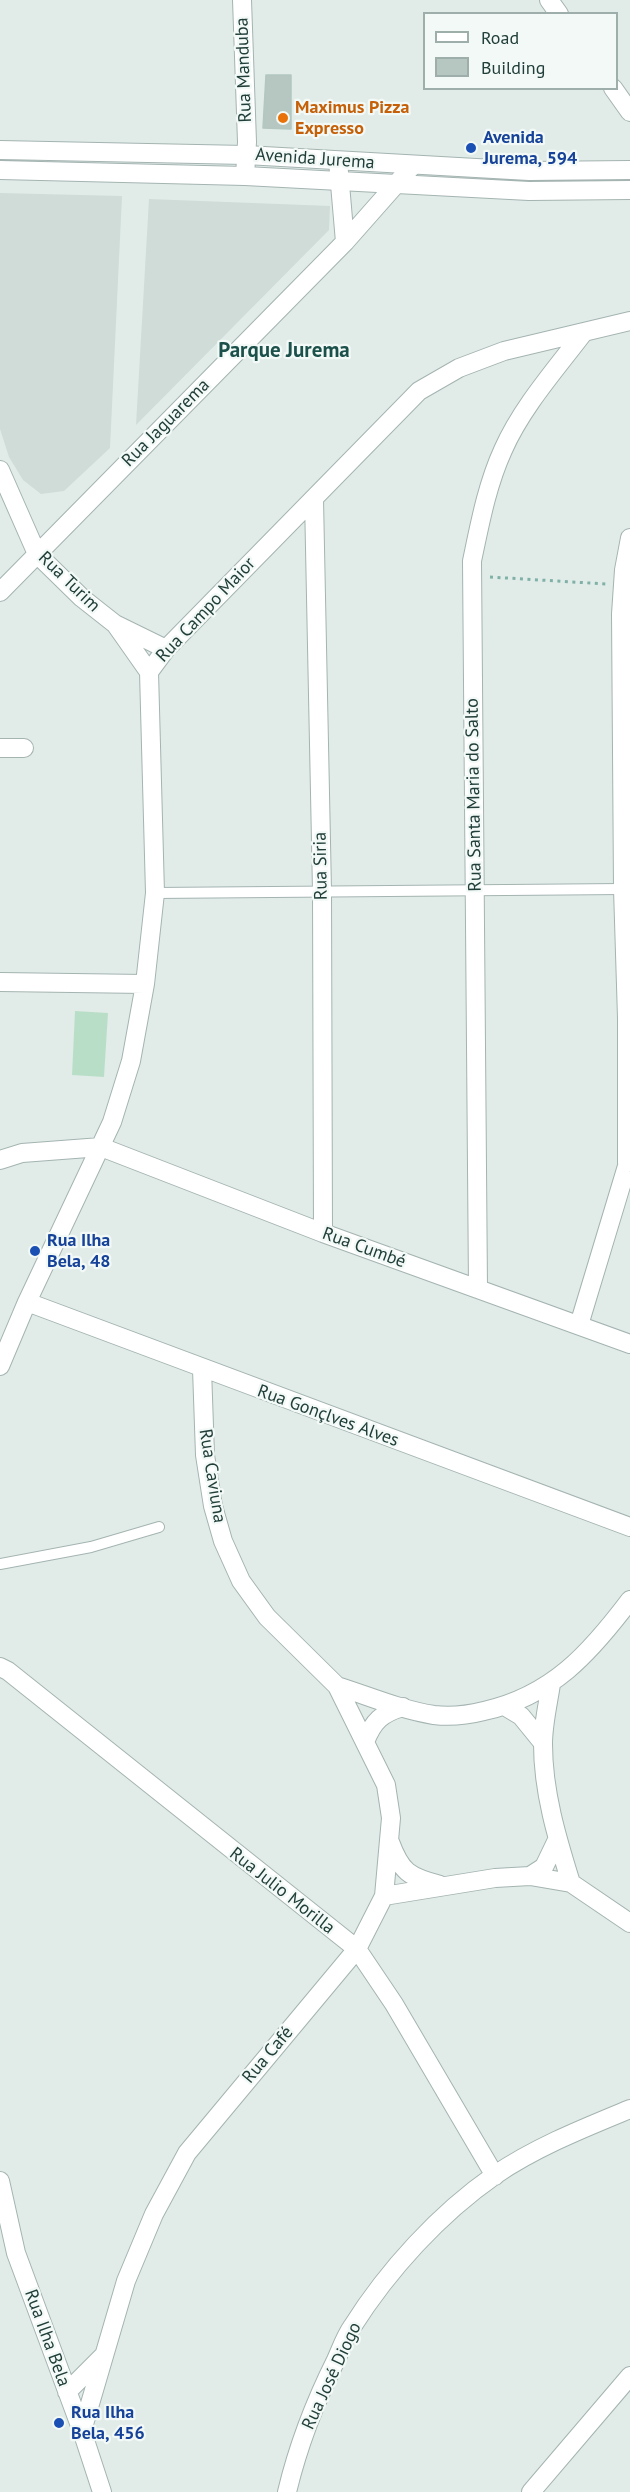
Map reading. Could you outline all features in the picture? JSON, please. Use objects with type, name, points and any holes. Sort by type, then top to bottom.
[{"type":"street","name":"Rua Manduba","points":[[242,0],[245,176]]},
{"type":"street","points":[[548,0],[557,12]]},
{"type":"street","points":[[614,90],[630,112]]},
{"type":"street","name":"Avenida Jurema","points":[[0,150],[246,155],[529,171],[630,170]]},
{"type":"street","points":[[338,161],[345,242]]},
{"type":"street","name":"Rua Jaguarema","points":[[0,592],[345,242],[413,165]]},
{"type":"street","name":"Avenida Jurema","points":[[0,170],[245,176],[529,191],[630,190]]},
{"type":"street","name":"Rua Campo Maior","points":[[101,1147],[112,1122],[131,1061],[145,984],[155,893],[149,672],[166,649],[419,391],[459,368],[504,351],[630,321]]},
{"type":"street","name":"Rua Santa Maria do Salto","points":[[478,1289],[472,561],[484,501],[503,449],[534,399],[584,332]]},
{"type":"street","name":"Rua Turim","points":[[0,470],[37,554],[82,598],[116,624],[166,649]]},
{"type":"street","name":"Rua Siria","points":[[314,499],[321,891],[322,1233]]},
{"type":"street","points":[[579,1325],[629,1159],[628,1018],[622,889],[623,585],[630,538]]},
{"type":"street","name":"Rua Turim","points":[[116,624],[149,672]]},
{"type":"street","points":[[0,748],[24,748]]},
{"type":"street","points":[[0,982],[145,984]]},
{"type":"street","points":[[0,1160],[22,1153],[101,1147],[27,1302],[0,1366]]},
{"type":"street","name":"Rua Cumbé","points":[[101,1147],[322,1233],[630,1344]]},
{"type":"street","name":"Rua Gonçlves Alves","points":[[27,1302],[630,1527]]},
{"type":"street","name":"Rua Caviuna","points":[[202,1369],[206,1455],[213,1506],[223,1541],[241,1581],[267,1617],[338,1686],[386,1785],[392,1818],[384,1896]]},
{"type":"street","points":[[571,1883],[557,1840],[547,1796],[543,1743],[551,1684],[598,1641],[630,1600]]},
{"type":"street","name":"Rua Julio Morilla","points":[[3,1667],[315,1918],[357,1949],[394,2004],[495,2176]]},
{"type":"street","name":"Rua Caviuna","points":[[338,1686],[435,1715],[464,1716],[506,1707],[551,1684]]},
{"type":"street","points":[[365,1742],[370,1727],[379,1717],[387,1711],[403,1707]]},
{"type":"street","points":[[506,1707],[521,1716],[543,1743]]},
{"type":"street","name":"Rua Caviuna","points":[[389,1840],[397,1861],[408,1874],[445,1886]]},
{"type":"street","points":[[530,1876],[544,1867],[557,1840]]},
{"type":"street","points":[[384,1896],[495,1878],[530,1876],[571,1883],[630,1923]]},
{"type":"street","name":"Rua Café","points":[[82,2431],[126,2281],[154,2214],[187,2153],[357,1949],[384,1896]]},
{"type":"street","name":"Rua José Diogo","points":[[286,2492],[296,2453],[325,2381],[351,2328],[390,2275],[437,2224],[495,2176],[531,2153],[630,2109]]},
{"type":"street","name":"Rua Ilha Bela","points":[[0,2181],[16,2253],[82,2431],[102,2492]]},
{"type":"street","name":"Rua Café","points":[[67,2391],[105,2354]]},
{"type":"street","points":[[531,2492],[630,2376]]},
{"type":"lane","points":[[155,893],[622,889]]},
{"type":"lane","points":[[0,1564],[91,1547],[159,1527]]},
{"type":"path","points":[[472,576],[623,585]]},
{"type":"shaded area","points":[[0,193],[122,196],[110,448],[64,491],[41,494],[23,480],[9,457],[0,429]]},
{"type":"shaded area","points":[[149,199],[330,206],[329,230],[136,425]]},
{"type":"green space","points":[[75,1011],[108,1013],[104,1077],[72,1075]]},
{"type":"building","points":[[266,75],[291,75],[291,129],[263,128]]},
{"type":"place","name":"Maximus Pizza Expresso","points":[[283,118]]},
{"type":"place","name":"Avenida Jurema, 594","points":[[471,148]]},
{"type":"place","name":"Rua Ilha Bela, 48","points":[[35,1251]]},
{"type":"place","name":"Rua Ilha Bela, 456","points":[[59,2423]]},
{"type":"district","name":"Parque Jurema","points":[[284,351]]}]
